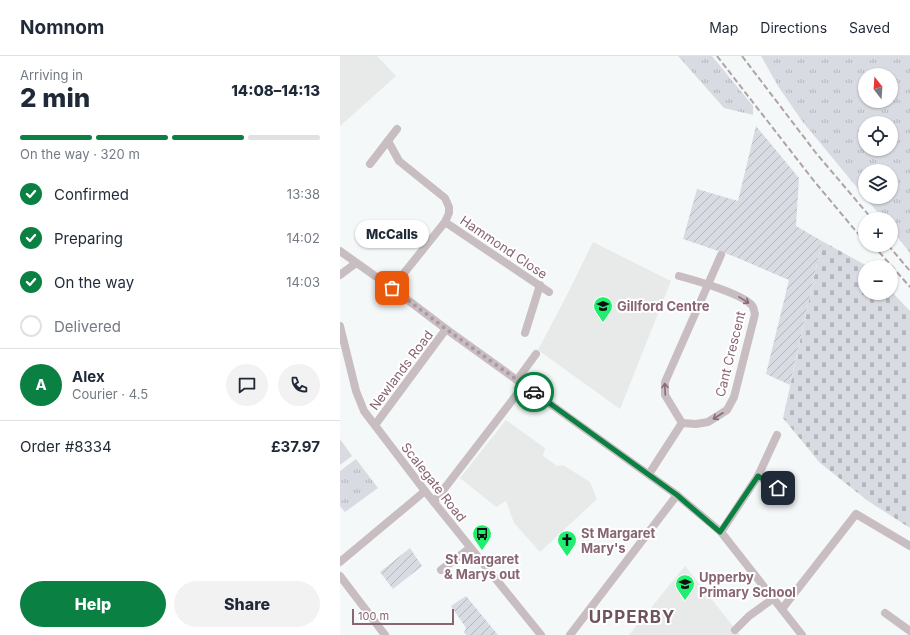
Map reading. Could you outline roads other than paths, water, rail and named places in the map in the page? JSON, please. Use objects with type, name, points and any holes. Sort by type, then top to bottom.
[{"type":"street","points":[[370,164],[397,130]]},
{"type":"street","points":[[388,142],[399,161],[445,198],[449,208],[449,213],[445,222],[392,288]]},
{"type":"street","name":"Hammond Close","points":[[445,222],[549,292]]},
{"type":"street","points":[[340,250],[446,329],[677,495],[720,532],[802,635]]},
{"type":"street","points":[[649,474],[682,423],[665,395],[665,382],[721,255]]},
{"type":"street","points":[[340,275],[356,263]]},
{"type":"street","name":"Cant Crescent","points":[[680,276],[742,298],[753,307],[754,314],[734,397],[727,410],[708,422],[696,424],[682,423]]},
{"type":"street","points":[[525,333],[540,286]]},
{"type":"street","name":"Scalegate Road","points":[[340,326],[356,391],[364,411],[470,548],[541,635]]},
{"type":"street","name":"Newlands Road","points":[[374,425],[446,329]]},
{"type":"street","points":[[517,380],[536,354]]},
{"type":"street","points":[[434,502],[524,385]]},
{"type":"street","points":[[720,532],[758,476],[777,435]]},
{"type":"street","points":[[758,476],[788,494]]},
{"type":"street","points":[[340,562],[425,491]]},
{"type":"street","points":[[570,635],[677,495]]},
{"type":"street","points":[[782,609],[856,514],[910,546]]},
{"type":"street","points":[[441,570],[470,548]]},
{"type":"street","points":[[340,576],[385,635]]},
{"type":"street","points":[[735,630],[749,616],[774,598]]},
{"type":"street","points":[[885,613],[910,631]]},
{"type":"railway","points":[[717,56],[814,181],[858,234]]},
{"type":"railway","points":[[742,56],[816,153],[866,212]]},
{"type":"railway","points":[[879,252],[910,287]]},
{"type":"railway","points":[[894,252],[910,271]]},
{"type":"place","name":"McCalls","points":[[392,288]]},
{"type":"place","name":"Gillford Centre","points":[[603,323]]},
{"type":"place","name":"St Margaret & Marys out","points":[[482,551]]},
{"type":"place","name":"St Margaret Mary's","points":[[567,557]]},
{"type":"place","name":"Upperby Primary School","points":[[685,601]]},
{"type":"district","name":"UPPERBY","points":[[632,617]]}]
